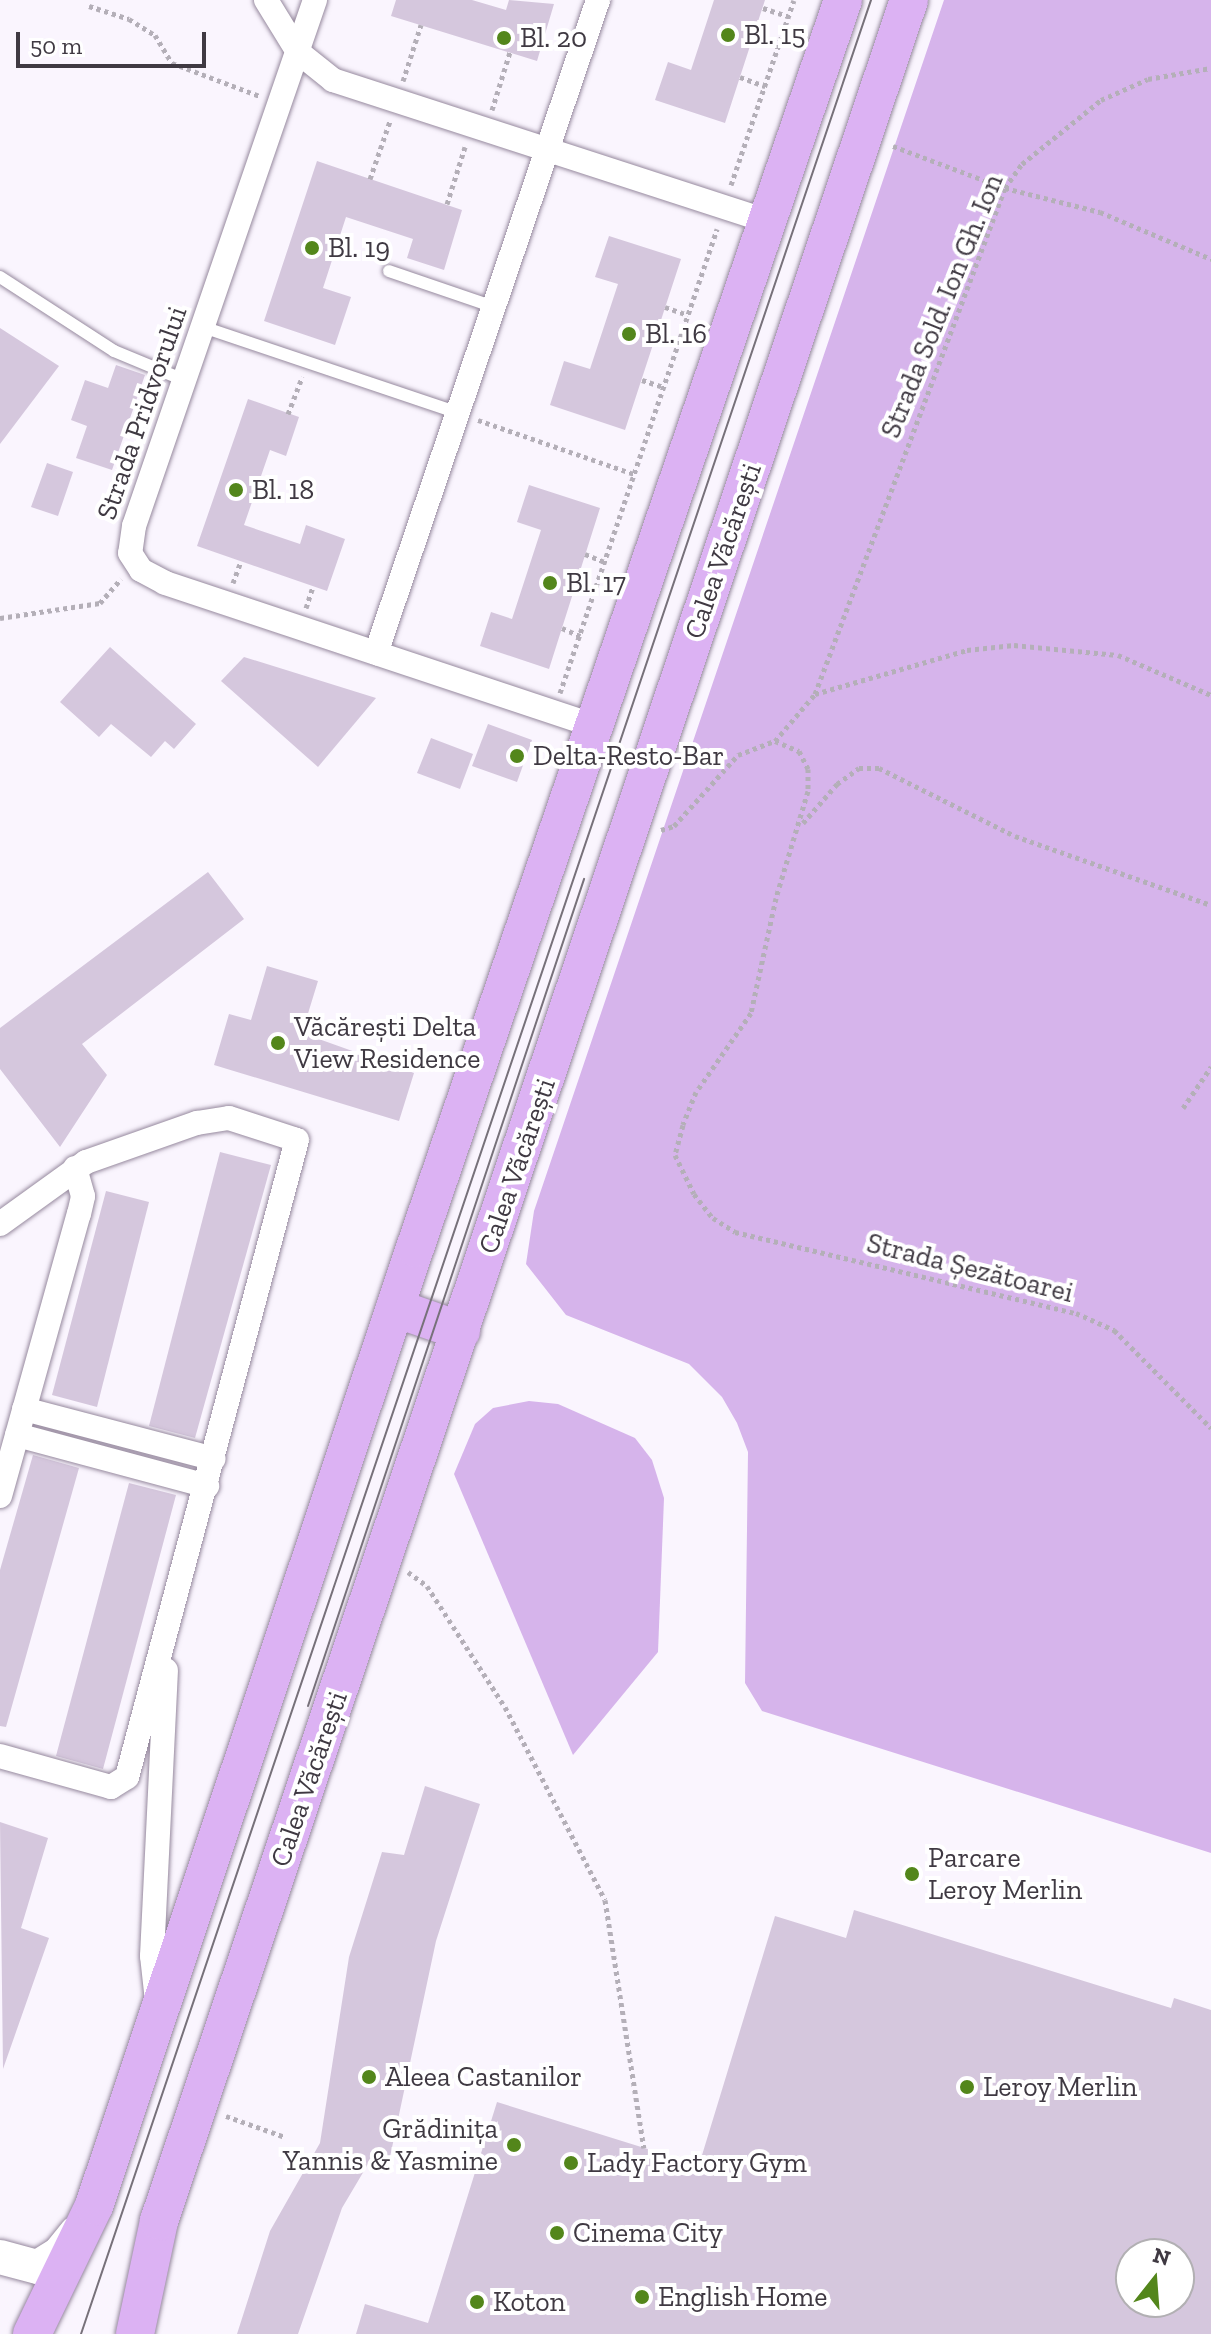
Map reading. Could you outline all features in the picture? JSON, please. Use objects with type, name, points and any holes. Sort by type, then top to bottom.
[{"type":"main road","points":[[39,2332],[94,2206],[395,1308],[843,0]]},
{"type":"main road","name":"Calea Văcărești","points":[[135,2334],[159,2221],[909,0]]},
{"type":"main road","points":[[395,1308],[461,1331]]},
{"type":"street","points":[[266,0],[298,52],[333,80],[768,221]]},
{"type":"street","name":"Strada Pridvorului","points":[[315,0],[134,526],[134,563],[165,583],[594,726]]},
{"type":"street","points":[[376,653],[598,0]]},
{"type":"street","points":[[0,1224],[75,1168],[213,1119],[229,1118],[297,1140],[207,1486],[121,1785],[111,1787],[0,1756]]},
{"type":"street","points":[[0,1496],[83,1196],[75,1168]]},
{"type":"street","points":[[24,1409],[214,1459]]},
{"type":"street","points":[[17,1435],[207,1486]]},
{"type":"street","points":[[159,2013],[152,1956],[169,1624]]},
{"type":"street","points":[[4,2259],[38,2267],[48,2263],[94,2206]]},
{"type":"street","points":[[119,2334],[159,2221]]},
{"type":"street","points":[[4,2259],[35,2298],[39,2332]]},
{"type":"lane","points":[[389,271],[494,307]]},
{"type":"lane","points":[[0,277],[103,344],[184,380]]},
{"type":"lane","points":[[203,327],[458,413]]},
{"type":"path","points":[[553,713],[794,0]]},
{"type":"path","points":[[89,6],[129,19],[155,35],[172,63],[280,104]]},
{"type":"path","points":[[763,8],[788,16]]},
{"type":"path","points":[[370,179],[421,25]]},
{"type":"path","points":[[447,204],[510,52]]},
{"type":"path","name":"Strada Sold. Ion Gh. Ion","points":[[775,741],[815,694],[833,658],[856,576],[1005,188],[1022,164],[1101,100],[1148,79],[1211,68]]},
{"type":"path","points":[[740,77],[765,86]]},
{"type":"path","points":[[863,137],[1005,188],[1100,212],[1211,259]]},
{"type":"path","points":[[665,307],[688,315]]},
{"type":"path","points":[[288,414],[307,362]]},
{"type":"path","points":[[642,380],[664,387]]},
{"type":"path","points":[[458,413],[634,474]]},
{"type":"path","points":[[585,554],[605,562]]},
{"type":"path","points":[[0,618],[100,603],[134,563]]},
{"type":"path","points":[[562,628],[580,636]]},
{"type":"path","points":[[815,694],[967,650],[1014,645],[1118,655],[1211,695]]},
{"type":"path","points":[[626,842],[674,826],[738,755],[775,741],[799,751],[808,769],[802,825]]},
{"type":"path","points":[[802,825],[837,784],[859,768],[879,768],[1015,836],[1211,905]]},
{"type":"path","name":"Strada Șezătoarei","points":[[802,825],[776,898],[751,1013],[696,1092],[683,1125],[675,1155],[694,1194],[713,1218],[735,1232],[1076,1313],[1114,1330],[1211,1428]]},
{"type":"path","points":[[1183,1108],[1211,1067]]},
{"type":"path","points":[[407,1572],[427,1586],[505,1707],[605,1900],[644,2148]]},
{"type":"path","points":[[198,2107],[285,2137]]},
{"type":"shaded area","points":[[944,0],[1211,0],[1211,1853],[762,1711],[745,1683],[748,1452],[737,1423],[722,1397],[689,1364],[566,1315],[526,1264],[534,1211]]},
{"type":"shaded area","points":[[529,1401],[558,1404],[635,1438],[652,1460],[664,1498],[658,1652],[573,1755],[454,1474],[475,1424],[493,1408]]},
{"type":"building","name":"Bl. 20","points":[[396,0],[472,0],[506,10],[509,0],[554,4],[537,61],[391,16]]},
{"type":"building","name":"Bl. 15","points":[[714,0],[765,0],[725,123],[655,100],[668,62],[691,70]]},
{"type":"building","name":"Bl. 19","points":[[317,161],[462,210],[444,270],[407,258],[413,239],[346,217],[323,288],[351,297],[335,345],[264,321]]},
{"type":"building","name":"Bl. 16","points":[[609,236],[681,259],[625,430],[550,405],[564,361],[590,369],[618,284],[595,277]]},
{"type":"building","points":[[0,328],[59,366],[0,444]]},
{"type":"building","points":[[116,365],[145,375],[112,470],[76,458],[87,426],[71,420],[85,380],[108,388]]},
{"type":"building","name":"Bl. 18","points":[[248,399],[299,417],[286,456],[270,450],[244,525],[300,544],[306,525],[345,539],[327,591],[197,546]]},
{"type":"building","points":[[47,463],[73,472],[58,516],[31,507]]},
{"type":"building","name":"Bl. 17","points":[[529,485],[600,508],[549,669],[480,646],[491,612],[512,619],[541,530],[517,522]]},
{"type":"building","points":[[110,647],[196,724],[174,749],[165,741],[151,757],[111,724],[99,737],[60,702]]},
{"type":"building","points":[[244,657],[376,698],[318,767],[221,681]]},
{"type":"building","points":[[488,724],[532,740],[517,782],[472,766]]},
{"type":"building","points":[[431,738],[473,754],[460,789],[417,773]]},
{"type":"building","points":[[208,872],[244,919],[82,1044],[107,1075],[60,1147],[0,1069],[0,1028]]},
{"type":"building","name":"Văcărești Delta View Residence","points":[[267,966],[318,981],[302,1033],[414,1073],[399,1121],[214,1065],[229,1014],[251,1020]]},
{"type":"building","points":[[220,1152],[271,1165],[195,1438],[149,1426]]},
{"type":"building","points":[[106,1191],[149,1202],[97,1407],[52,1395]]},
{"type":"building","points":[[33,1455],[79,1468],[6,1727],[0,1726],[0,1570]]},
{"type":"building","points":[[129,1483],[176,1495],[103,1769],[56,1756]]},
{"type":"building","name":"Aleea Castanilor","points":[[425,1786],[480,1804],[436,1941],[390,2157],[374,2154],[342,2208],[298,2334],[237,2334],[270,2231],[320,2143],[349,1957],[382,1852],[404,1855]]},
{"type":"building","points":[[0,1822],[48,1838],[21,1928],[49,1938],[3,2069]]},
{"type":"building","points":[[854,1910],[1171,2008],[1174,1998],[1211,2010],[1211,2334],[356,2334],[365,2304],[428,2323],[497,2102],[699,2165],[775,1916],[846,1938]]},
{"type":"tram line","points":[[81,2334],[871,0]]},
{"type":"tram line","points":[[308,1706],[584,879]]},
{"type":"place","name":"Bl. 15","points":[[728,35]]},
{"type":"place","name":"Bl. 20","points":[[504,38]]},
{"type":"place","name":"Bl. 19","points":[[312,248]]},
{"type":"place","name":"Bl. 16","points":[[629,334]]},
{"type":"place","name":"Bl. 18","points":[[236,490]]},
{"type":"place","name":"Bl. 17","points":[[550,583]]},
{"type":"place","name":"Delta-Resto-Bar","points":[[517,756]]},
{"type":"place","name":"Văcărești Delta View Residence","points":[[278,1043]]},
{"type":"place","name":"Parcare Leroy Merlin","points":[[912,1874]]},
{"type":"place","name":"Aleea Castanilor","points":[[369,2077]]},
{"type":"place","name":"Leroy Merlin","points":[[967,2087]]},
{"type":"place","name":"Grădinița Yannis & Yasmine","points":[[514,2145]]},
{"type":"place","name":"Lady Factory Gym","points":[[571,2163]]},
{"type":"place","name":"Cinema City","points":[[557,2233]]},
{"type":"place","name":"English Home","points":[[642,2297]]},
{"type":"place","name":"Koton","points":[[477,2302]]}]
